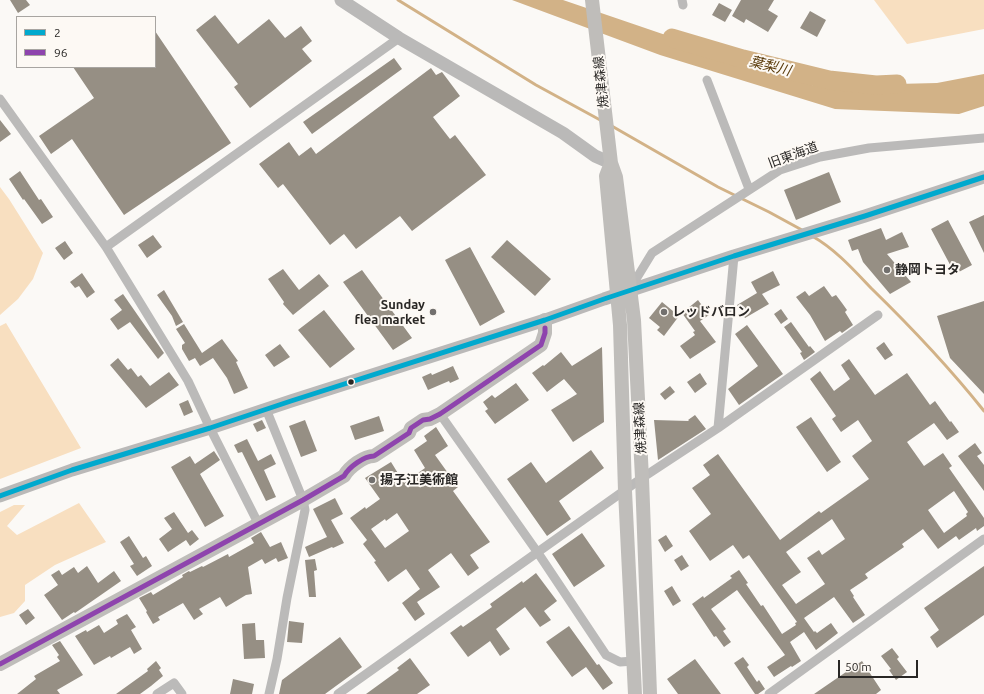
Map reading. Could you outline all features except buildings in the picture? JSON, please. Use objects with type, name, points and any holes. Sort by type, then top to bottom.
[{"type":"main road","points":[[342,0],[399,38],[563,133],[595,156],[611,163]]},
{"type":"main road","name":"焼津森線","points":[[592,0],[611,163],[616,177],[624,292],[625,491],[635,694]]},
{"type":"main road","points":[[0,496],[72,470],[210,428],[545,320],[734,256],[866,216],[984,177]]},
{"type":"main road","name":"焼津森線","points":[[624,292],[634,320],[642,478],[650,694]]},
{"type":"main road","points":[[0,664],[258,522],[303,500],[344,476],[346,471],[368,456],[374,456],[409,433],[411,428],[423,420],[430,419],[440,414],[541,345],[545,333],[545,320]]},
{"type":"street","points":[[106,247],[399,38]]},
{"type":"street","points":[[707,80],[746,191]]},
{"type":"street","points":[[0,99],[106,247],[188,381],[258,522]]},
{"type":"street","name":"旧東海道","points":[[624,292],[652,253],[780,170],[820,157],[870,148],[984,138]]},
{"type":"street","points":[[718,428],[734,256]]},
{"type":"street","points":[[338,694],[642,478],[718,428],[878,315]]},
{"type":"street","points":[[266,409],[303,500],[305,510],[269,694]]},
{"type":"street","points":[[440,414],[538,553],[606,655],[620,662],[634,662]]},
{"type":"street","points":[[769,694],[984,539]]},
{"type":"street","points":[[157,694],[174,683],[182,694]]},
{"type":"shaded area","points":[[512,0],[563,0],[815,86],[937,83],[984,74],[984,106],[959,114],[835,109],[660,55]]},
{"type":"shaded area","points":[[874,0],[984,0],[984,29],[907,44]]},
{"type":"shaded area","points":[[0,187],[43,253],[33,279],[18,299],[0,315]]},
{"type":"shaded area","points":[[6,323],[81,448],[0,479],[0,326]]},
{"type":"shaded area","points":[[79,503],[106,542],[55,565],[25,585],[25,601],[14,613],[0,617],[0,512],[14,505],[25,505],[7,526],[17,535]]},
{"type":"waterway","points":[[398,0],[536,85],[602,121]]},
{"type":"waterway","name":"葉梨川","points":[[672,38],[743,59],[829,80],[876,85],[897,84]]},
{"type":"waterway","points":[[610,125],[718,187],[802,230]]},
{"type":"waterway","points":[[812,236],[843,260],[901,317],[984,411]]},
{"type":"transit line","name":"2","points":[[0,496],[72,470],[210,428],[545,320],[734,256],[865,216],[984,177]]},
{"type":"transit line","name":"96","points":[[0,664],[303,500],[344,476],[349,469],[357,463],[370,456],[374,456],[409,433],[411,428],[423,420],[430,419],[440,414],[541,345],[545,328]]},
{"type":"place","name":"静岡トヨタ","points":[[887,270]]},
{"type":"place","name":"Sunday flea market","points":[[433,312]]},
{"type":"place","name":"レッドバロン","points":[[664,312]]},
{"type":"place","name":"揚子江美術館","points":[[372,480]]}]
